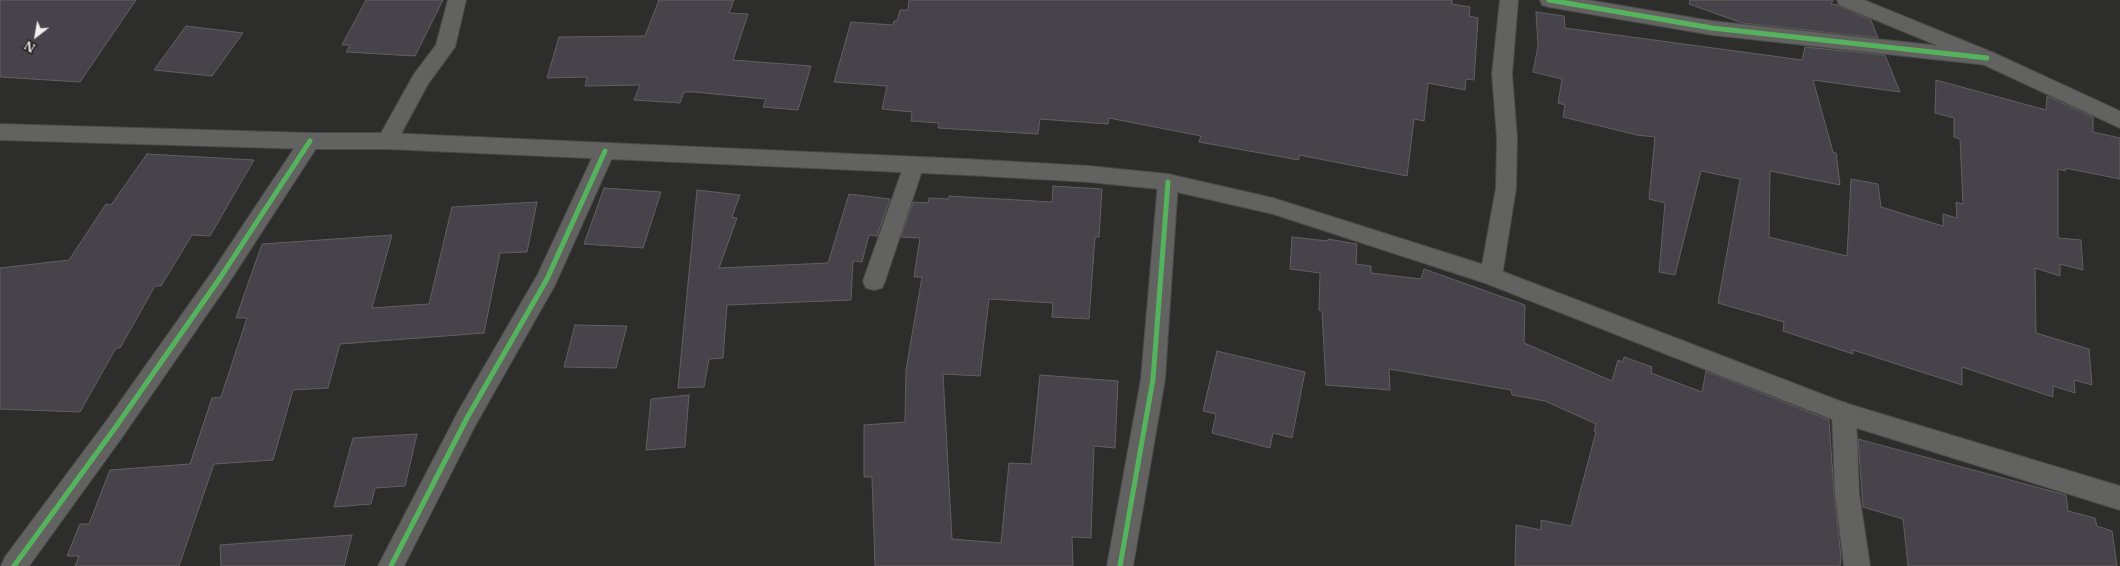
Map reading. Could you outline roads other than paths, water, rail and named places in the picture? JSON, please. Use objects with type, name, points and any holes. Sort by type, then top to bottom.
[{"type":"street","points":[[387,141],[421,79],[445,47],[457,0]]},
{"type":"street","points":[[1491,276],[1506,188],[1507,138],[1502,74],[1509,0]]},
{"type":"street","points":[[1550,0],[1712,28],[1987,58]]},
{"type":"street","points":[[1846,0],[1987,58],[2120,120]]},
{"type":"street","points":[[0,132],[310,141],[387,141],[1090,174],[1168,182],[1274,206],[1491,276],[1844,413],[2120,498]]},
{"type":"street","points":[[14,566],[115,428],[216,285],[310,141]]},
{"type":"street","points":[[392,566],[467,418],[547,278],[605,151]]},
{"type":"street","points":[[874,281],[914,165]]},
{"type":"street","points":[[1120,566],[1153,380],[1168,182]]},
{"type":"street","points":[[1844,413],[1847,493],[1857,566]]}]
